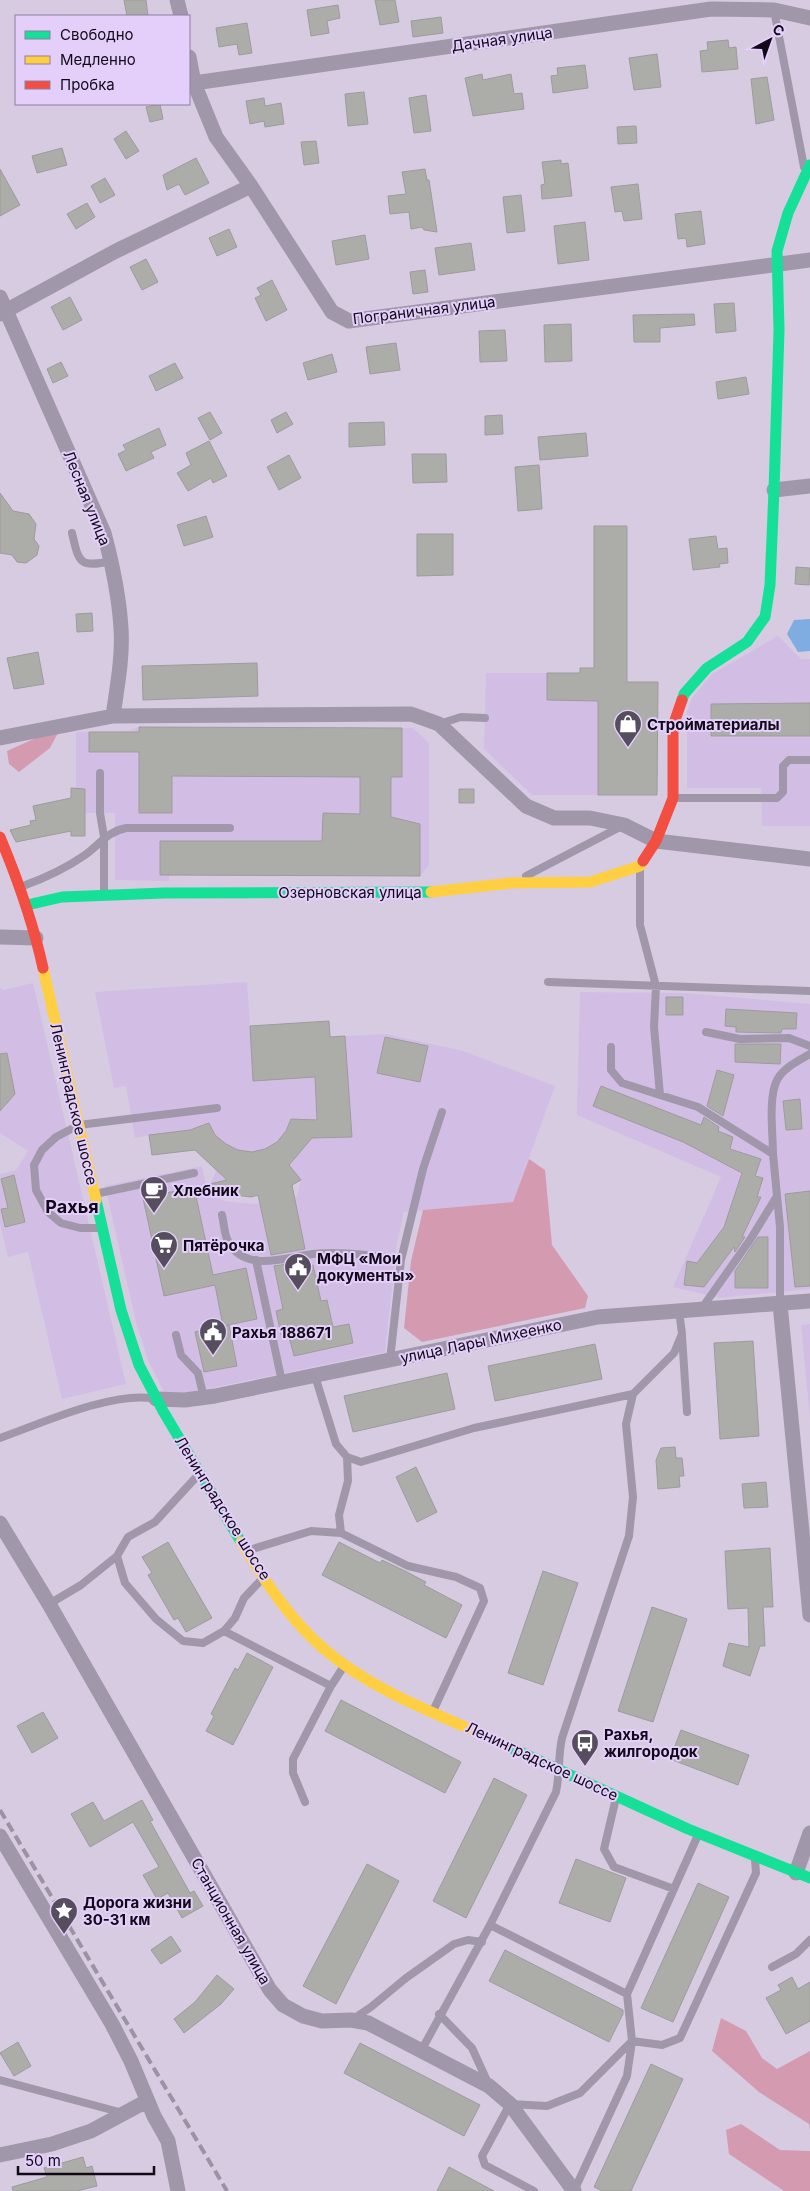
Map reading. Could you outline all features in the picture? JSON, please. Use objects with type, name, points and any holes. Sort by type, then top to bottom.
[{"type":"street","points":[[177,0],[181,15]]},
{"type":"street","name":"Дачная улица","points":[[194,83],[711,9],[774,10],[810,18]]},
{"type":"street","name":"Пограничная улица","points":[[190,62],[194,83],[216,137],[251,186],[332,312],[349,321],[778,266],[810,260]]},
{"type":"street","points":[[640,866],[656,841],[673,798],[673,726],[684,694],[706,668],[748,642],[765,617],[770,585],[774,490],[779,330],[777,252],[788,213],[808,170]]},
{"type":"street","points":[[2,307],[251,186]]},
{"type":"street","name":"Лесная улица","points":[[2,307],[104,533],[112,561],[121,628],[120,667],[113,716]]},
{"type":"street","points":[[774,490],[810,486]]},
{"type":"street","points":[[0,738],[113,716],[411,714],[439,724],[526,806],[554,818],[590,818],[624,825],[656,841],[810,859]]},
{"type":"street","name":"Ленинградское шоссе","points":[[0,837],[21,887],[36,938],[125,1325],[138,1363],[156,1399],[247,1551],[304,1630],[345,1665],[433,1711],[699,1834],[754,1858],[810,1878]]},
{"type":"street","name":"Озерновская улица","points":[[27,905],[53,898],[164,893],[445,892],[512,883],[590,882],[640,866]]},
{"type":"street","points":[[0,937],[36,938]]},
{"type":"street","name":"улица Лары Михеенко","points":[[156,1399],[185,1400],[204,1398],[598,1317],[810,1301]]},
{"type":"street","points":[[780,1304],[806,1542],[810,1615]]},
{"type":"street","name":"Станционная улица","points":[[0,1523],[49,1604],[270,1990],[283,2005],[303,2016],[322,2022],[351,2020],[368,2023],[489,2086],[510,2104],[574,2191]]},
{"type":"street","points":[[796,1873],[810,1833]]},
{"type":"street","points":[[0,1836],[112,2024],[131,2061],[147,2102],[168,2141],[178,2191]]},
{"type":"street","points":[[0,2154],[52,2144],[91,2130],[127,2114],[147,2102]]},
{"type":"lane","points":[[774,10],[808,170]]},
{"type":"lane","points":[[72,533],[77,555],[84,563],[92,566],[112,561]]},
{"type":"lane","points":[[439,724],[461,717],[485,718]]},
{"type":"lane","points":[[673,798],[777,798],[783,792],[783,766],[789,760],[810,760]]},
{"type":"lane","points":[[100,772],[100,813],[104,837],[104,895]]},
{"type":"lane","points":[[512,883],[624,825]]},
{"type":"lane","points":[[21,887],[58,872],[86,854],[104,837],[115,831],[126,828],[230,828]]},
{"type":"lane","points":[[640,866],[640,925],[656,986],[654,1027],[660,1095]]},
{"type":"lane","points":[[548,982],[810,991]]},
{"type":"lane","points":[[706,1032],[740,1039],[789,1038],[810,1046]]},
{"type":"lane","points":[[611,1047],[610,1070],[622,1083],[698,1107],[773,1154]]},
{"type":"lane","points":[[780,1304],[780,1227],[773,1154],[773,1093],[777,1079],[790,1066],[810,1054]]},
{"type":"lane","points":[[102,1228],[80,1228],[61,1223],[48,1212],[36,1190],[34,1165],[42,1150],[56,1137],[79,1125],[217,1108]]},
{"type":"lane","points":[[390,1360],[401,1260],[423,1169],[442,1112]]},
{"type":"lane","points":[[94,1194],[194,1173]]},
{"type":"lane","points":[[702,1308],[750,1240],[777,1196]]},
{"type":"lane","points":[[222,1215],[228,1241],[240,1255],[256,1260],[277,1262],[312,1254],[367,1254],[401,1260]]},
{"type":"lane","points":[[256,1260],[282,1382]]},
{"type":"lane","points":[[679,1310],[687,1412]]},
{"type":"lane","points":[[420,2050],[482,1942],[556,1792],[560,1778],[558,1755],[562,1738],[629,1536],[633,1497],[626,1424],[633,1394],[674,1353],[682,1334]]},
{"type":"lane","points":[[176,1335],[180,1355],[198,1373],[204,1398]]},
{"type":"lane","points":[[315,1376],[336,1444],[346,1457],[348,1481],[340,1514],[340,1533]]},
{"type":"lane","points":[[346,1457],[361,1462],[474,1428],[633,1394]]},
{"type":"lane","points":[[0,1438],[112,1400],[137,1396],[156,1399]]},
{"type":"lane","points":[[49,1604],[81,1585],[117,1556],[128,1537],[155,1522],[200,1473]]},
{"type":"lane","points":[[247,1551],[311,1531],[340,1533],[408,1566],[456,1577],[480,1588],[484,1601],[433,1711]]},
{"type":"lane","points":[[117,1556],[125,1583],[156,1619],[183,1641],[203,1643],[224,1630],[235,1618],[244,1598],[264,1577]]},
{"type":"lane","points":[[224,1630],[331,1686]]},
{"type":"lane","points":[[305,1802],[293,1773],[293,1760],[331,1686],[345,1665]]},
{"type":"lane","points":[[616,1796],[604,1850],[614,1867],[674,1889]]},
{"type":"lane","points":[[574,2191],[627,2076],[632,2041],[627,1994],[699,1834]]},
{"type":"lane","points":[[632,2041],[662,2045],[680,2038],[756,1873],[754,1858]]},
{"type":"lane","points":[[490,1925],[627,1994]]},
{"type":"lane","points":[[351,2020],[370,2008],[406,1978],[454,1944],[468,1940],[482,1942]]},
{"type":"lane","points":[[772,1967],[796,1954],[810,1940]]},
{"type":"lane","points":[[440,2014],[472,2048],[489,2086]]},
{"type":"lane","points":[[534,2191],[485,2165],[482,2156],[510,2104],[547,2106],[580,2093],[632,2041]]},
{"type":"lane","points":[[0,2080],[127,2114]]},
{"type":"shaded area","points":[[778,636],[801,659],[810,659],[810,826],[762,826],[761,788],[687,788],[687,712],[692,698],[712,674]]},
{"type":"shaded area","points":[[580,668],[625,668],[625,682],[657,682],[657,795],[532,795],[484,749],[486,673],[580,673]]},
{"type":"shaded area","points":[[139,727],[413,728],[429,743],[429,865],[420,876],[169,875],[169,881],[115,880],[115,813],[85,813],[85,836],[71,835],[71,789],[76,788],[76,732],[125,732]]},
{"type":"shaded area","points":[[59,731],[50,748],[19,772],[9,764],[7,751],[47,733]]},
{"type":"shaded area","points":[[247,982],[250,1026],[329,1021],[331,1037],[386,1034],[463,1051],[555,1086],[513,1202],[404,1212],[397,1243],[385,1352],[192,1392],[165,1394],[148,1360],[136,1322],[105,1186],[202,1166],[208,1194],[225,1201],[255,1204],[297,1196],[301,1180],[282,1191],[254,1197],[226,1194],[209,1187],[217,1168],[195,1150],[152,1155],[149,1135],[135,1138],[126,1086],[114,1088],[95,992]]},
{"type":"shaded area","points":[[33,983],[126,1384],[62,1399],[28,1252],[8,1257],[0,1224],[0,1174],[16,1170],[28,1151],[0,1133],[0,987],[3,990]]},
{"type":"shaded area","points":[[580,992],[686,993],[810,1004],[810,1289],[719,1298],[673,1287],[721,1177],[577,1115]]},
{"type":"shaded area","points":[[529,1159],[545,1170],[552,1245],[588,1296],[585,1308],[422,1342],[404,1328],[411,1261],[423,1210],[513,1202]]},
{"type":"shaded area","points":[[810,1324],[810,1418],[801,1325]]},
{"type":"shaded area","points":[[721,2018],[746,2031],[762,2058],[777,2069],[810,2051],[810,2131],[809,2124],[759,2092],[712,2051]]},
{"type":"shaded area","points":[[741,2124],[780,2150],[810,2151],[810,2191],[784,2191],[729,2154],[726,2130]]},
{"type":"water","points":[[810,619],[810,651],[798,652],[787,634],[794,620]]},
{"type":"building","points":[[124,0],[146,0],[148,15],[127,15]]},
{"type":"building","points":[[375,0],[395,0],[399,22],[380,25]]},
{"type":"building","points":[[338,5],[340,18],[327,21],[329,33],[311,36],[307,10]]},
{"type":"building","points":[[441,17],[443,33],[413,37],[411,21]]},
{"type":"building","points":[[247,23],[252,53],[239,55],[237,44],[219,47],[216,28]]},
{"type":"building","points":[[728,40],[729,48],[736,47],[738,69],[702,72],[700,51],[708,50],[707,42]]},
{"type":"building","points":[[657,54],[661,87],[634,90],[629,58]]},
{"type":"building","points":[[585,65],[588,88],[553,93],[551,76],[558,75],[557,68]]},
{"type":"building","points":[[482,74],[483,80],[511,74],[514,94],[522,93],[524,109],[473,116],[465,78]]},
{"type":"building","points":[[767,77],[774,120],[756,124],[751,79]]},
{"type":"building","points":[[364,92],[368,124],[348,126],[345,94]]},
{"type":"building","points":[[426,95],[431,131],[414,133],[409,98]]},
{"type":"building","points":[[264,98],[265,106],[281,103],[284,124],[265,127],[264,121],[250,124],[246,101]]},
{"type":"building","points":[[160,105],[163,119],[150,122],[146,107]]},
{"type":"building","points":[[636,126],[637,143],[618,144],[617,127]]},
{"type":"building","points":[[126,131],[139,151],[126,159],[114,139]]},
{"type":"building","points":[[316,141],[319,163],[304,165],[301,142]]},
{"type":"building","points":[[62,148],[67,165],[37,173],[32,156]]},
{"type":"building","points":[[196,158],[209,183],[185,195],[179,184],[167,190],[163,175]]},
{"type":"building","points":[[561,160],[561,164],[568,163],[572,196],[542,199],[541,185],[545,184],[542,162]]},
{"type":"building","points":[[0,169],[20,205],[0,216]]},
{"type":"building","points":[[425,169],[427,180],[429,180],[437,232],[424,230],[422,227],[411,229],[409,212],[390,214],[388,196],[406,194],[402,172]]},
{"type":"building","points":[[105,178],[115,195],[100,203],[91,186]]},
{"type":"building","points":[[638,184],[642,219],[624,221],[622,211],[615,212],[611,187]]},
{"type":"building","points":[[521,195],[525,231],[507,233],[503,197]]},
{"type":"building","points":[[87,203],[95,217],[76,229],[67,214]]},
{"type":"building","points":[[701,211],[705,244],[687,247],[686,238],[678,239],[675,214]]},
{"type":"building","points":[[585,222],[589,260],[558,264],[554,226]]},
{"type":"building","points":[[229,229],[237,247],[217,256],[209,238]]},
{"type":"building","points":[[365,235],[369,259],[336,265],[332,241]]},
{"type":"building","points":[[471,243],[475,270],[439,275],[435,248]]},
{"type":"building","points":[[146,259],[158,282],[142,290],[130,267]]},
{"type":"building","points":[[425,270],[428,292],[413,294],[410,272]]},
{"type":"building","points":[[272,280],[287,310],[266,321],[255,298],[261,295],[257,288]]},
{"type":"building","points":[[70,297],[82,320],[63,330],[51,307]]},
{"type":"building","points":[[734,303],[736,331],[716,333],[714,304]]},
{"type":"building","points":[[694,314],[695,325],[660,328],[660,342],[634,342],[633,315]]},
{"type":"building","points":[[571,324],[572,361],[545,362],[544,325]]},
{"type":"building","points":[[505,330],[507,361],[480,362],[479,331]]},
{"type":"building","points":[[396,343],[400,370],[370,374],[366,347]]},
{"type":"building","points":[[332,354],[337,372],[308,380],[303,363]]},
{"type":"building","points":[[61,362],[68,376],[53,383],[47,369]]},
{"type":"building","points":[[175,363],[183,378],[156,391],[149,376]]},
{"type":"building","points":[[746,377],[749,394],[718,399],[716,382]]},
{"type":"building","points":[[210,412],[222,433],[210,440],[198,418]]},
{"type":"building","points":[[286,412],[293,424],[277,433],[271,420]]},
{"type":"building","points":[[502,415],[503,434],[485,435],[485,416]]},
{"type":"building","points":[[384,422],[385,445],[349,447],[349,423]]},
{"type":"building","points":[[159,428],[166,445],[151,452],[154,458],[126,471],[118,454],[126,450],[123,445]]},
{"type":"building","points":[[586,433],[588,456],[540,460],[538,437]]},
{"type":"building","points":[[209,441],[227,476],[213,483],[211,478],[188,491],[177,473],[191,465],[186,453]]},
{"type":"building","points":[[412,454],[446,454],[447,482],[413,483]]},
{"type":"building","points":[[289,455],[301,478],[279,490],[267,467]]},
{"type":"building","points":[[539,465],[542,509],[518,511],[515,467]]},
{"type":"building","points":[[0,493],[13,511],[29,514],[36,524],[34,539],[39,546],[37,555],[26,563],[17,562],[12,555],[0,553]]},
{"type":"building","points":[[206,516],[213,537],[184,546],[177,525]]},
{"type":"building","name":"Стройматериалы","points":[[594,526],[627,526],[627,682],[658,682],[657,795],[598,795],[598,701],[547,700],[547,673],[580,673],[580,668],[594,668]]},
{"type":"building","points":[[417,534],[453,534],[453,575],[417,576]]},
{"type":"building","points":[[716,536],[718,549],[727,548],[728,563],[719,564],[720,567],[693,570],[689,539]]},
{"type":"building","points":[[796,567],[810,568],[809,585],[795,584]]},
{"type":"building","points":[[92,613],[93,631],[77,632],[76,614]]},
{"type":"building","points":[[38,652],[44,684],[14,689],[7,658]]},
{"type":"building","points":[[257,663],[258,696],[143,700],[142,666]]},
{"type":"building","points":[[810,703],[810,736],[711,736],[711,704]]},
{"type":"building","points":[[139,727],[402,728],[402,777],[391,777],[391,817],[420,824],[420,876],[160,875],[160,841],[322,841],[323,813],[360,814],[360,777],[172,776],[172,813],[139,813],[139,752],[89,752],[89,732],[139,732]]},
{"type":"building","points":[[71,788],[85,789],[85,836],[71,836],[71,831],[16,842],[10,830],[31,825],[30,821],[36,820],[33,806],[71,798]]},
{"type":"building","points":[[459,789],[474,789],[474,803],[459,803]]},
{"type":"building","points":[[666,997],[683,997],[683,1015],[666,1015]]},
{"type":"building","points":[[726,1009],[797,1013],[796,1029],[782,1029],[781,1033],[736,1032],[736,1027],[725,1026]]},
{"type":"building","points":[[329,1021],[330,1037],[345,1036],[352,1137],[312,1138],[289,1165],[301,1180],[292,1185],[305,1249],[271,1255],[258,1195],[251,1197],[226,1194],[205,1185],[227,1180],[195,1150],[152,1155],[149,1135],[190,1130],[209,1123],[215,1135],[226,1144],[238,1150],[252,1152],[265,1149],[277,1142],[286,1131],[291,1119],[317,1120],[315,1077],[253,1081],[250,1026]]},
{"type":"building","points":[[385,1037],[428,1046],[420,1082],[377,1073]]},
{"type":"building","points":[[735,1044],[781,1044],[780,1064],[735,1062]]},
{"type":"building","points":[[7,1053],[15,1094],[0,1111],[0,1054]]},
{"type":"building","points":[[717,1070],[734,1075],[723,1116],[707,1106]]},
{"type":"building","points":[[601,1086],[701,1125],[704,1117],[719,1127],[718,1131],[733,1137],[730,1149],[761,1159],[755,1176],[763,1178],[757,1197],[761,1197],[742,1237],[745,1237],[735,1252],[734,1247],[704,1287],[684,1285],[687,1261],[697,1263],[724,1227],[742,1173],[683,1142],[593,1106]]},
{"type":"building","points":[[800,1099],[802,1129],[786,1130],[783,1101]]},
{"type":"building","points":[[14,1175],[25,1222],[5,1227],[1,1209],[8,1208],[1,1179]]},
{"type":"building","points":[[194,1187],[213,1275],[246,1268],[257,1319],[223,1326],[215,1285],[164,1296],[143,1198]]},
{"type":"building","points":[[810,1191],[810,1286],[795,1287],[785,1194]]},
{"type":"building","points":[[758,1237],[768,1237],[768,1288],[735,1288],[735,1271]]},
{"type":"building","points":[[308,1261],[309,1266],[313,1265],[321,1301],[327,1300],[333,1327],[349,1324],[353,1343],[294,1356],[289,1337],[282,1339],[276,1311],[283,1309],[274,1266]]},
{"type":"building","points":[[229,1325],[237,1366],[204,1372],[195,1332]]},
{"type":"building","points":[[753,1341],[759,1436],[720,1439],[714,1343]]},
{"type":"building","points":[[595,1344],[602,1379],[495,1401],[488,1366]]},
{"type":"building","points":[[447,1373],[455,1409],[353,1432],[344,1396]]},
{"type":"building","points":[[675,1447],[676,1458],[682,1458],[684,1476],[679,1476],[680,1487],[658,1489],[656,1460],[661,1448]]},
{"type":"building","points":[[416,1467],[437,1512],[417,1522],[396,1477]]},
{"type":"building","points":[[766,1482],[768,1507],[744,1508],[742,1484]]},
{"type":"building","points":[[168,1542],[212,1618],[186,1632],[178,1618],[174,1620],[148,1575],[152,1573],[142,1557]]},
{"type":"building","points":[[339,1542],[380,1563],[382,1560],[405,1571],[426,1582],[424,1585],[462,1605],[446,1638],[322,1575]]},
{"type":"building","points":[[770,1548],[773,1607],[763,1607],[765,1646],[760,1646],[750,1676],[723,1666],[729,1643],[749,1647],[748,1608],[728,1609],[725,1551]]},
{"type":"building","points":[[543,1571],[578,1583],[543,1685],[508,1673]]},
{"type":"building","points":[[652,1607],[687,1619],[653,1722],[618,1711]]},
{"type":"building","points":[[247,1653],[273,1667],[233,1745],[206,1731],[214,1716],[211,1714],[235,1668],[238,1670]]},
{"type":"building","points":[[341,1700],[461,1762],[445,1793],[325,1731]]},
{"type":"building","points":[[43,1712],[58,1738],[32,1753],[17,1726]]},
{"type":"building","points":[[681,1730],[749,1755],[738,1785],[670,1759]]},
{"type":"building","points":[[494,1778],[527,1795],[466,1918],[433,1901]]},
{"type":"building","points":[[142,1800],[153,1820],[150,1821],[190,1893],[194,1891],[203,1906],[182,1918],[168,1893],[157,1899],[143,1875],[159,1867],[133,1822],[90,1847],[71,1814],[93,1802],[104,1821]]},
{"type":"building","points":[[576,1859],[626,1878],[610,1922],[559,1903]]},
{"type":"building","points":[[367,1864],[399,1881],[336,2004],[303,1986]]},
{"type":"building","points":[[698,1883],[729,1897],[673,2022],[641,2008]]},
{"type":"building","points":[[171,1936],[181,1951],[161,1964],[151,1950]]},
{"type":"building","points":[[505,1950],[623,2010],[623,2014],[609,2042],[489,1981]]},
{"type":"building","points":[[217,1975],[234,1989],[221,2004],[184,2033],[174,2019],[195,2002]]},
{"type":"building","points":[[792,1977],[798,1989],[810,1982],[810,2021],[786,2034],[766,1998],[781,1990],[778,1985]]},
{"type":"building","points":[[18,2042],[31,2066],[14,2076],[0,2053]]},
{"type":"building","points":[[360,2043],[480,2105],[464,2136],[344,2073]]},
{"type":"building","points":[[651,2064],[683,2079],[631,2191],[602,2191],[594,2187]]},
{"type":"building","points":[[83,2157],[86,2168],[92,2166],[97,2186],[77,2191],[13,2191],[12,2187],[47,2177],[44,2168]]},
{"type":"building","points":[[449,2167],[494,2191],[437,2191]]},
{"type":"railway","points":[[0,1810],[227,2191]]},
{"type":"traffic: fast","points":[[682,700],[684,694],[707,668],[747,642],[765,617],[770,585],[774,490],[779,330],[777,251],[788,213],[810,165]]},
{"type":"traffic: fast","points":[[27,905],[62,897],[164,893],[431,892]]},
{"type":"traffic: fast","points":[[96,1200],[121,1310],[139,1365],[163,1411],[241,1542]]},
{"type":"traffic: fast","points":[[505,1745],[688,1829],[810,1878]]},
{"type":"traffic: slow","points":[[431,892],[511,883],[590,882],[640,866],[643,861]]},
{"type":"traffic: slow","points":[[43,968],[96,1200]]},
{"type":"traffic: slow","points":[[241,1542],[268,1585],[289,1612],[312,1638],[344,1665],[388,1692],[505,1745]]},
{"type":"traffic: jam","points":[[643,861],[656,841],[673,798],[673,726],[682,700]]},
{"type":"traffic: jam","points":[[0,837],[35,934],[43,968]]},
{"type":"place","name":"Стройматериалы","points":[[628,748]]},
{"type":"place","name":"Хлебник","points":[[154,1214]]},
{"type":"place","name":"Пятёрочка","points":[[164,1269]]},
{"type":"place","name":"МФЦ «Мои документы»","points":[[298,1291]]},
{"type":"place","name":"Рахья 188671","points":[[213,1356]]},
{"type":"place","name":"Рахья, жилгородок","points":[[585,1767]]},
{"type":"place","name":"Дорога жизни 30-31 км","points":[[64,1935]]},
{"type":"district","name":"Рахья","points":[[72,1206]]}]
